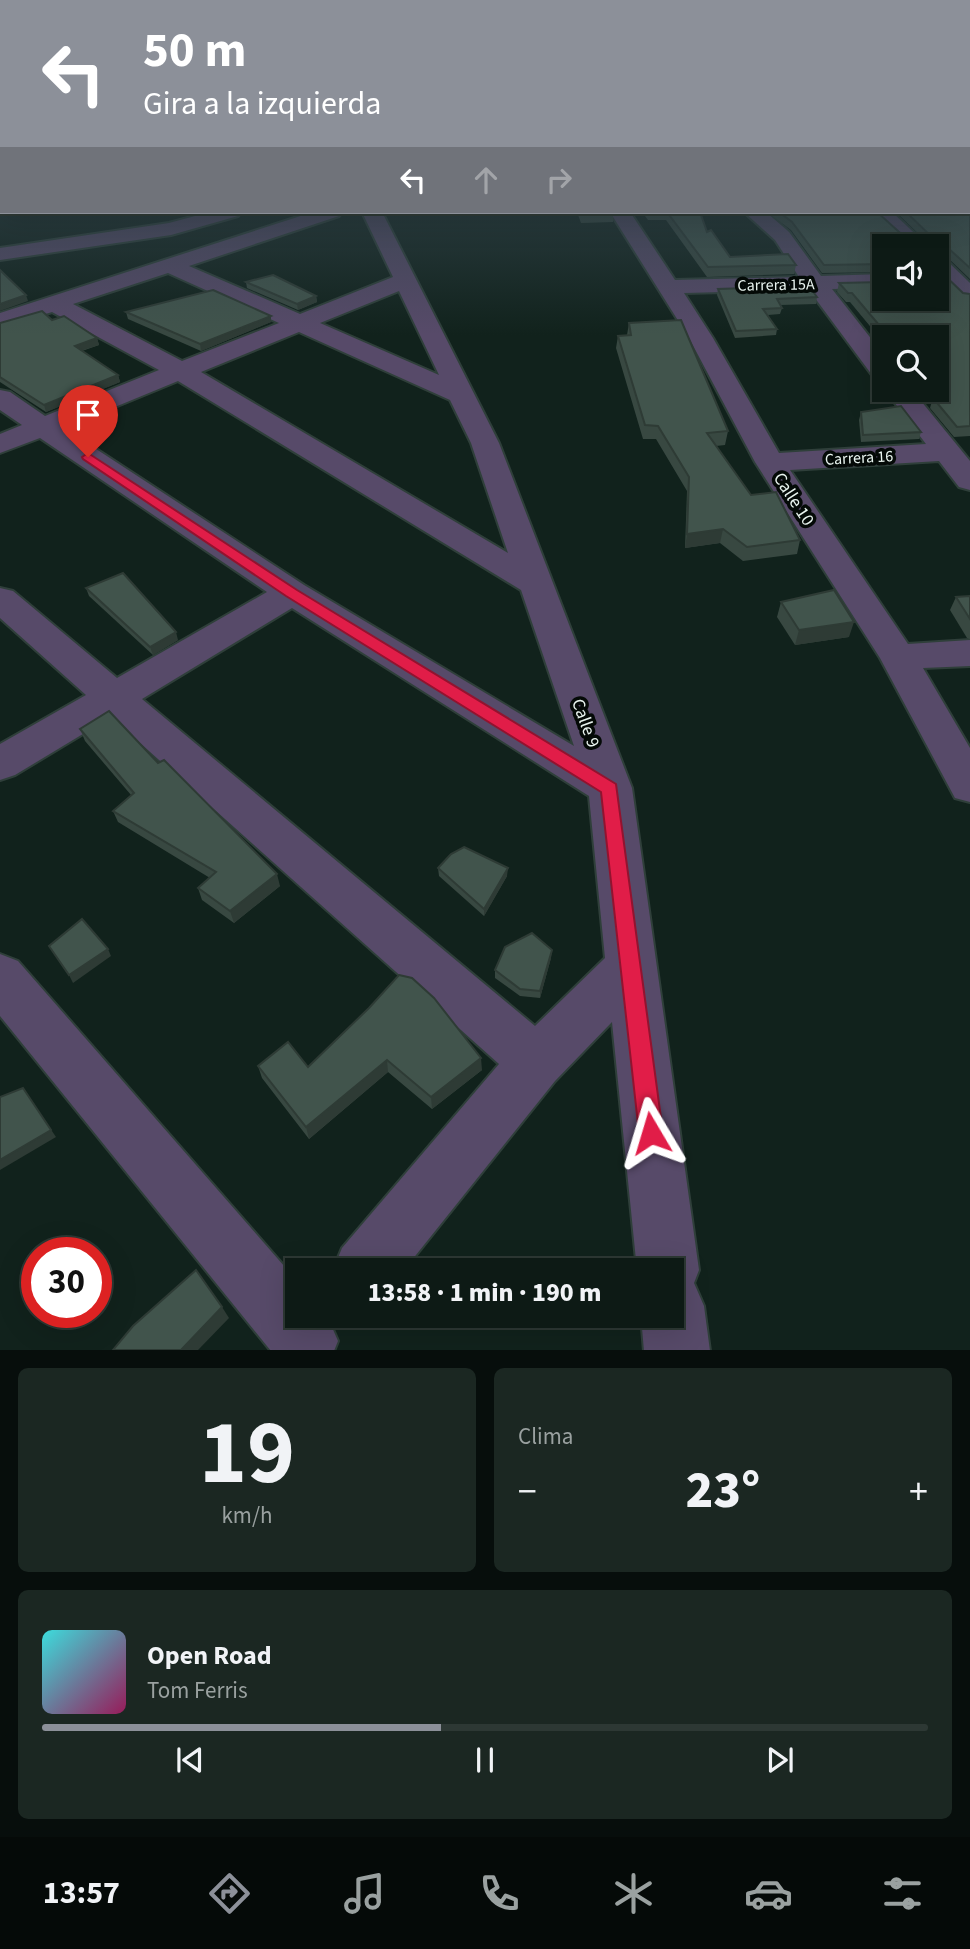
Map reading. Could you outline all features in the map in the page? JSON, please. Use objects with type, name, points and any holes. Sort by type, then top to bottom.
[{"type":"street","points":[[0,254],[171,229],[224,214]]},
{"type":"street","points":[[0,321],[326,214]]},
{"type":"street","name":"Calle 9","points":[[373,214],[485,443],[610,788],[667,1258]]},
{"type":"street","name":"Calle 10","points":[[621,214],[701,338],[770,462],[898,657],[970,786]]},
{"type":"street","points":[[756,214],[782,236],[872,357]]},
{"type":"street","points":[[883,214],[905,234]]},
{"type":"street","points":[[168,265],[462,395]]},
{"type":"street","points":[[949,274],[970,295]]},
{"type":"street","points":[[0,443],[406,280]]},
{"type":"street","name":"Carrera 15A","points":[[668,287],[872,281]]},
{"type":"street","points":[[53,303],[180,370],[536,584]]},
{"type":"street","points":[[0,398],[292,593],[610,788]]},
{"type":"street","points":[[910,402],[953,446],[970,481]]},
{"type":"street","name":"Carrera 16","points":[[770,462],[953,446]]},
{"type":"street","points":[[0,764],[292,593]]},
{"type":"street","points":[[0,599],[115,695],[536,1062]]},
{"type":"street","points":[[898,657],[970,653]]},
{"type":"street","points":[[374,1258],[536,1062],[631,967]]},
{"type":"street","points":[[0,977],[310,1336]]},
{"type":"street","points":[[674,1328],[677,1350]]},
{"type":"building","points":[[668,214],[701,214],[707,232],[711,230],[730,257],[788,254],[796,265],[708,267]]},
{"type":"building","points":[[782,214],[879,214],[901,234],[872,234],[872,264],[824,265],[792,222]]},
{"type":"building","points":[[908,214],[970,214],[970,268],[949,249],[949,234],[929,234]]},
{"type":"building","points":[[0,270],[26,295],[0,304]]},
{"type":"building","points":[[273,275],[316,296],[297,304],[246,282]]},
{"type":"building","points":[[949,280],[963,293],[970,294],[970,426],[957,427],[936,402],[949,402],[949,325],[879,325],[852,293],[848,293],[839,283],[872,282],[872,311],[949,311]]},
{"type":"building","points":[[809,286],[817,297],[777,299],[782,308],[763,309],[777,329],[736,331],[718,289]]},
{"type":"building","points":[[213,290],[271,316],[200,344],[126,312]]},
{"type":"building","points":[[42,311],[52,320],[64,316],[97,338],[75,346],[118,375],[44,405],[0,377],[0,323]]},
{"type":"building","points":[[681,320],[728,431],[707,433],[751,495],[776,492],[800,540],[747,547],[723,529],[687,534],[689,477],[658,426],[645,425],[618,336],[631,335],[629,323]]},
{"type":"building","points":[[901,406],[921,432],[863,435],[861,412]]},
{"type":"building","points":[[123,573],[176,632],[150,647],[86,588]]},
{"type":"building","points":[[834,590],[854,622],[799,630],[781,602]]},
{"type":"building","points":[[970,596],[970,619],[956,597]]},
{"type":"building","points":[[109,711],[158,763],[164,760],[277,874],[230,911],[198,888],[216,872],[113,811],[134,793],[80,729]]},
{"type":"building","points":[[464,847],[508,868],[484,909],[438,868],[451,854]]},
{"type":"building","points":[[82,919],[108,949],[69,975],[49,946]]},
{"type":"building","points":[[532,933],[552,950],[540,991],[520,989],[495,970],[505,947]]},
{"type":"building","points":[[399,975],[412,978],[434,998],[481,1058],[431,1097],[387,1060],[306,1127],[258,1066],[288,1042],[308,1067]]},
{"type":"building","points":[[23,1088],[51,1130],[0,1160],[0,1097]]},
{"type":"building","points":[[196,1270],[222,1307],[181,1350],[113,1350],[133,1326]]},
{"type":"route","points":[[88,457],[292,593],[610,788],[651,1133]]}]
